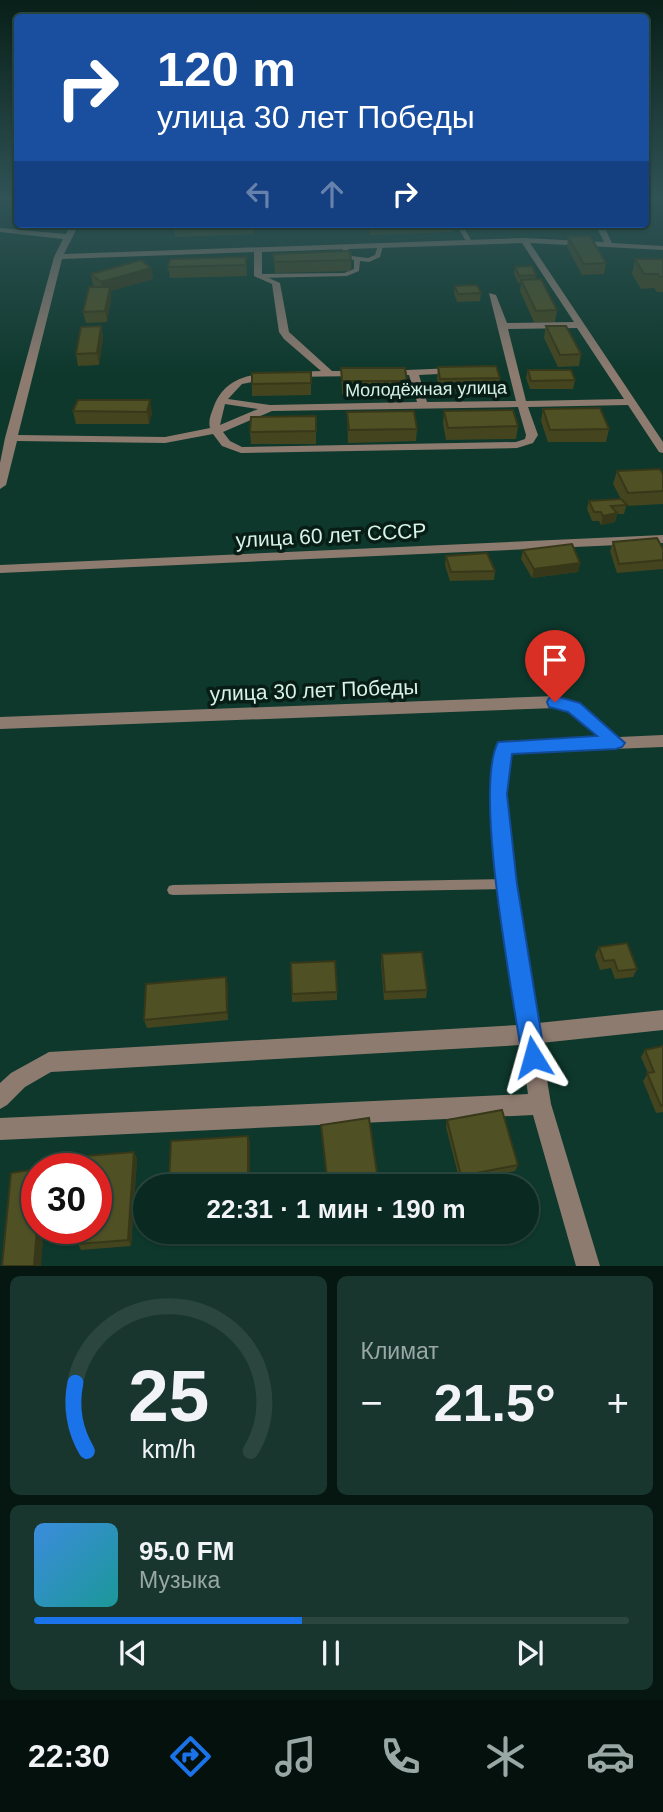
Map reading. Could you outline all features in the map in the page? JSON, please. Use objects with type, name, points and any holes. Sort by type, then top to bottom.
[{"type":"street","points":[[0,485],[58,257],[84,256]]},
{"type":"street","points":[[258,256],[258,276],[276,283],[287,337],[330,374]]},
{"type":"street","points":[[535,256],[663,450]]},
{"type":"street","points":[[465,370],[247,376],[232,384],[215,423],[223,442],[241,450],[517,445],[529,441],[532,435],[525,405],[515,381],[505,369],[503,326],[492,295]]},
{"type":"street","points":[[503,326],[581,326]]},
{"type":"street","points":[[413,372],[423,406]]},
{"type":"street","name":"Молодёжная улица","points":[[223,401],[270,408],[631,402]]},
{"type":"street","points":[[0,427],[13,432],[81,441],[165,440],[217,430],[270,408]]},
{"type":"street","name":"улица 60 лет СССР","points":[[0,569],[663,539]]},
{"type":"street","name":"улица 30 лет Победы","points":[[0,723],[555,702],[574,708],[616,743]]},
{"type":"street","points":[[588,1266],[540,1104],[507,884],[497,794],[504,747],[663,741]]},
{"type":"street","points":[[0,1098],[18,1080],[49,1062],[530,1034],[663,1020]]},
{"type":"street","points":[[0,1129],[540,1104]]},
{"type":"lane","points":[[348,256],[356,260],[376,256]]},
{"type":"lane","points":[[258,276],[345,275],[357,270],[356,260]]},
{"type":"lane","points":[[173,890],[507,884]]},
{"type":"building","points":[[273,256],[351,256],[351,260],[274,262]]},
{"type":"building","points":[[579,256],[602,256],[606,263],[584,264]]},
{"type":"building","points":[[246,257],[246,265],[168,267],[170,259]]},
{"type":"building","points":[[635,259],[663,259],[663,277],[658,274],[644,274]]},
{"type":"building","points":[[141,260],[151,268],[101,282],[91,274]]},
{"type":"building","points":[[532,266],[536,275],[519,276],[515,267]]},
{"type":"building","points":[[541,279],[557,310],[536,311],[521,280]]},
{"type":"building","points":[[477,285],[481,293],[458,294],[455,286]]},
{"type":"building","points":[[89,287],[110,287],[105,311],[83,312]]},
{"type":"building","points":[[101,326],[97,353],[76,354],[81,327]]},
{"type":"building","points":[[546,326],[566,326],[581,354],[560,355]]},
{"type":"building","points":[[496,366],[500,378],[440,379],[438,367]]},
{"type":"building","points":[[341,368],[405,368],[407,381],[342,381]]},
{"type":"building","points":[[528,370],[571,370],[575,380],[531,381]]},
{"type":"building","points":[[311,372],[311,383],[252,384],[252,373]]},
{"type":"building","points":[[78,400],[150,400],[147,412],[73,411]]},
{"type":"building","points":[[600,408],[609,429],[550,430],[543,409]]},
{"type":"building","points":[[513,410],[518,426],[448,428],[444,411]]},
{"type":"building","points":[[414,411],[417,429],[349,430],[347,412]]},
{"type":"building","points":[[316,416],[316,431],[250,432],[251,417]]},
{"type":"building","points":[[660,469],[663,474],[663,491],[628,493],[617,471]]},
{"type":"building","points":[[621,499],[627,505],[611,506],[617,513],[603,516],[601,512],[594,512],[589,501]]},
{"type":"building","points":[[657,538],[663,549],[663,560],[619,564],[613,542]]},
{"type":"building","points":[[572,544],[580,563],[534,569],[523,550]]},
{"type":"building","points":[[487,553],[495,571],[451,572],[446,556]]},
{"type":"building","points":[[627,943],[637,969],[618,971],[614,960],[604,961],[599,947]]},
{"type":"building","points":[[422,952],[427,990],[385,992],[382,954]]},
{"type":"building","points":[[335,961],[337,992],[292,994],[291,963]]},
{"type":"building","points":[[226,977],[227,1012],[144,1020],[146,984]]},
{"type":"building","points":[[663,1046],[661,1106],[647,1073],[654,1072],[645,1050]]},
{"type":"building","points":[[502,1110],[518,1165],[460,1174],[447,1120]]},
{"type":"building","points":[[369,1118],[377,1173],[327,1174],[321,1125]]},
{"type":"building","points":[[248,1136],[248,1174],[169,1174],[171,1141]]},
{"type":"building","points":[[134,1152],[128,1240],[112,1241],[112,1154]]},
{"type":"building","points":[[21,1171],[21,1244],[36,1244],[34,1266],[2,1266],[11,1173]]},
{"type":"route","points":[[533,1057],[507,884],[497,794],[504,747],[616,743],[574,708],[555,702]]}]
